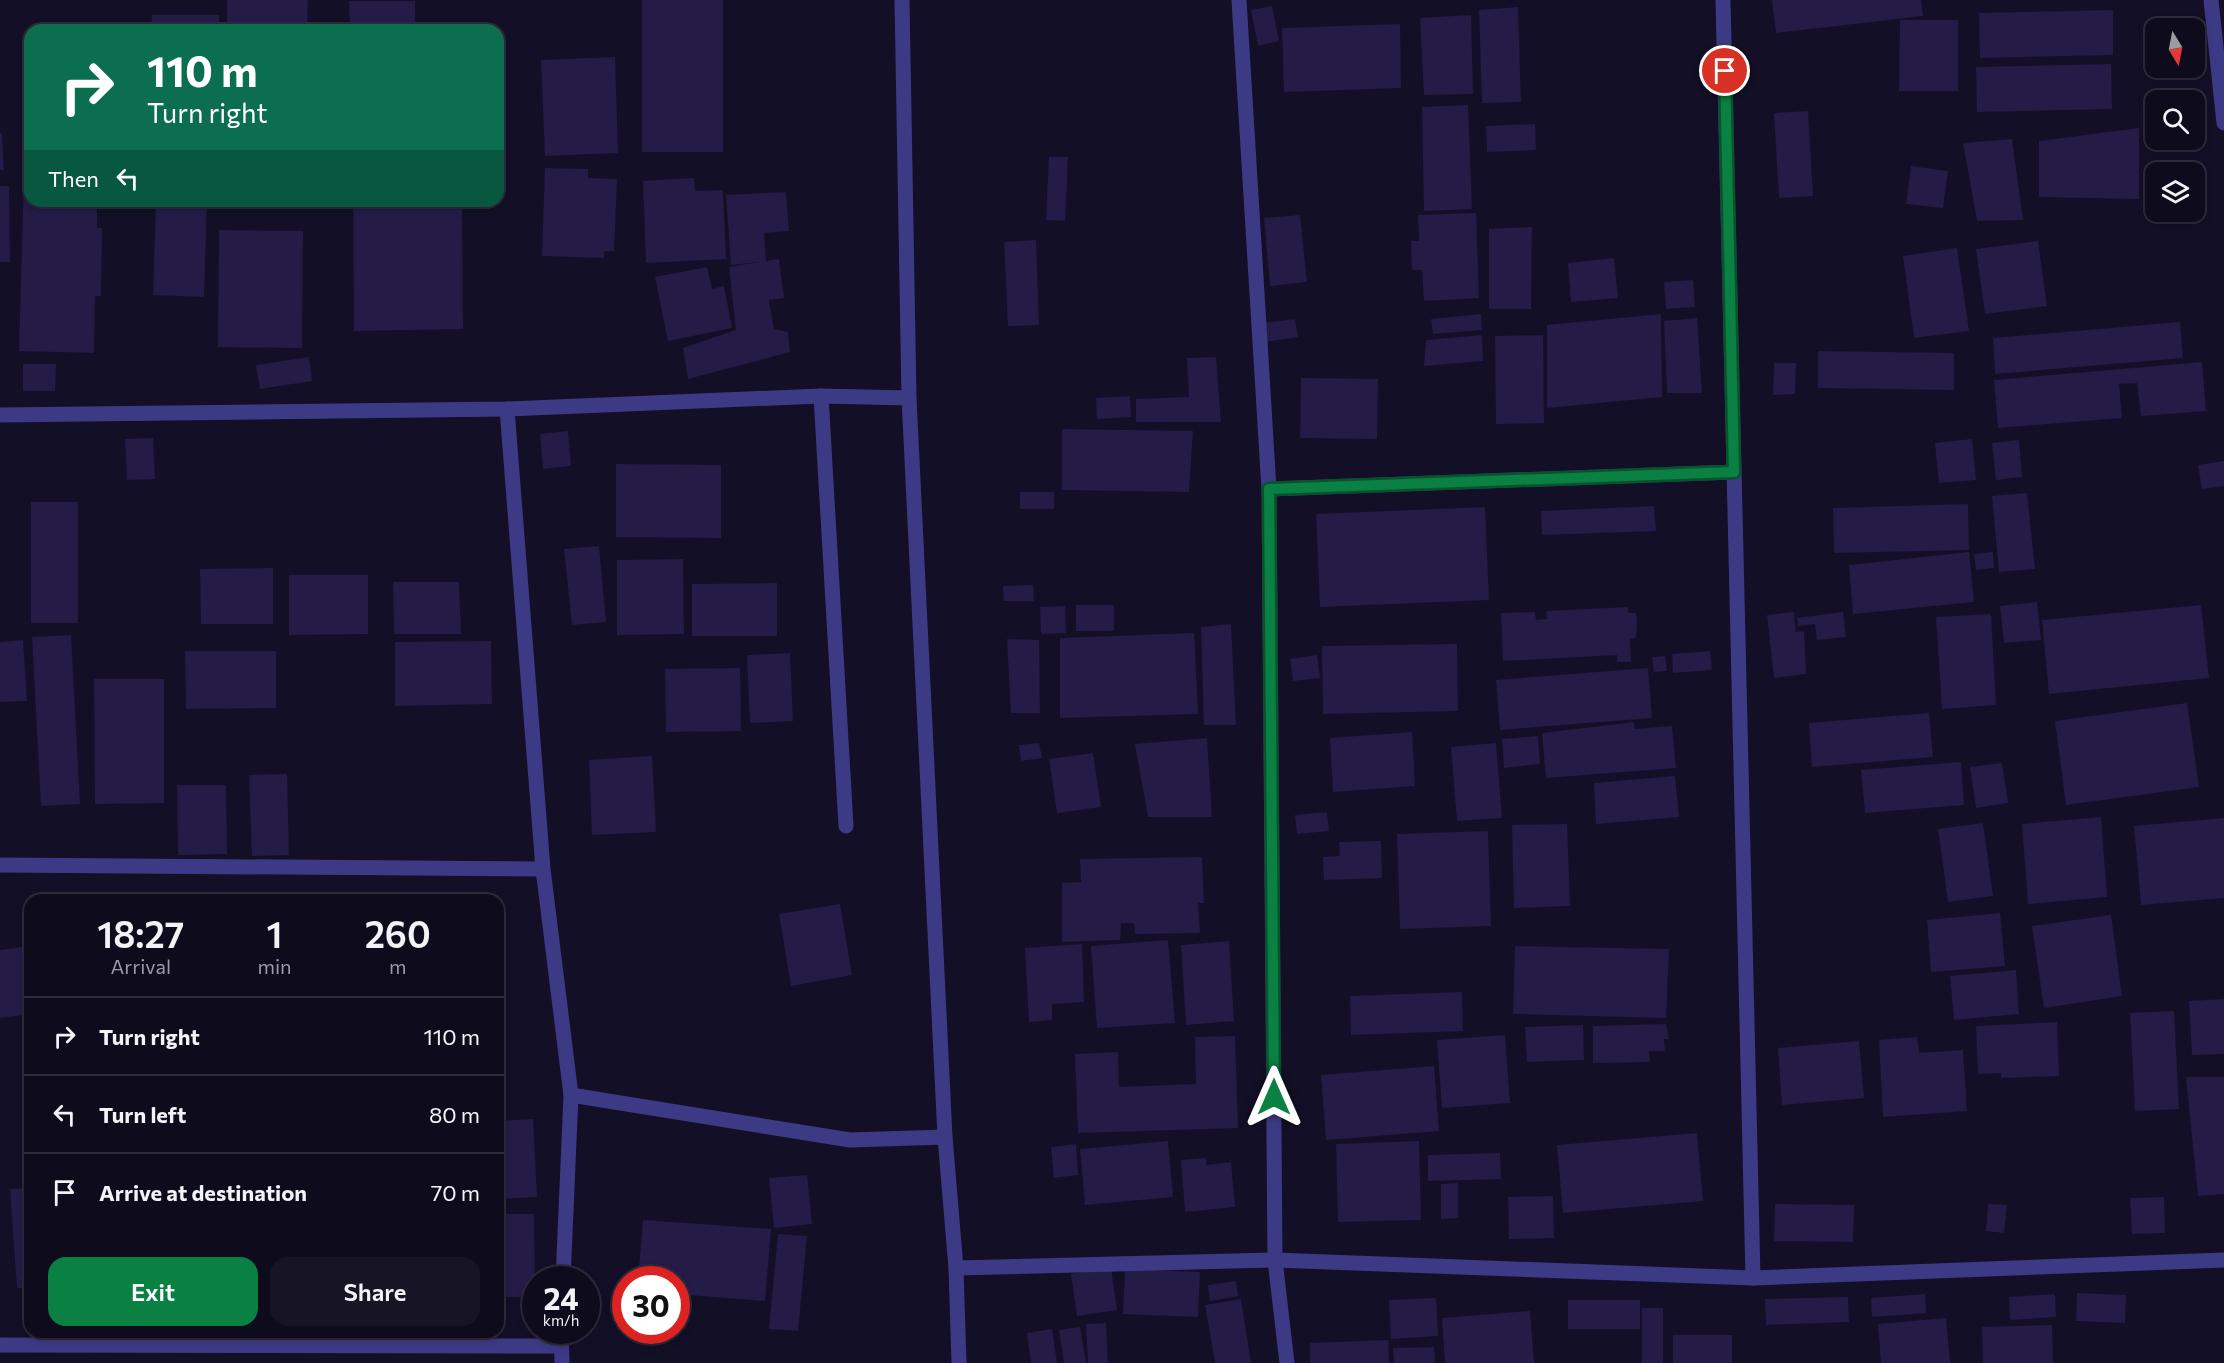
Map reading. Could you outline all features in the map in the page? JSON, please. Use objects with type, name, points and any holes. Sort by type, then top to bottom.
[{"type":"street","points":[[902,0],[909,398],[945,1137],[956,1268],[959,1363]]},
{"type":"street","points":[[1239,0],[1269,489],[1275,1260],[1287,1363]]},
{"type":"street","points":[[1723,0],[1753,1278]]},
{"type":"street","points":[[2211,0],[2224,123]]},
{"type":"street","points":[[0,415],[507,409],[821,396],[909,398]]},
{"type":"street","points":[[821,396],[846,826]]},
{"type":"street","points":[[507,409],[543,869],[570,1095],[564,1266]]},
{"type":"street","points":[[1269,489],[1734,472]]},
{"type":"street","points":[[0,865],[543,869]]},
{"type":"street","points":[[570,1095],[850,1140],[945,1137]]},
{"type":"street","points":[[956,1268],[1275,1260],[1753,1278],[2224,1260]]},
{"type":"street","points":[[0,1345],[522,1338]]},
{"type":"street","points":[[560,1344],[562,1363]]},
{"type":"building","points":[[227,0],[308,0],[307,24],[227,24]]},
{"type":"building","points":[[642,0],[723,0],[723,152],[642,152]]},
{"type":"building","points":[[1772,0],[1921,0],[1923,16],[1776,33]]},
{"type":"building","points":[[349,1],[415,1],[415,24],[350,24]]},
{"type":"building","points":[[1272,6],[1279,41],[1258,46],[1251,10]]},
{"type":"building","points":[[1518,7],[1521,102],[1482,103],[1479,10]]},
{"type":"building","points":[[2113,10],[2113,55],[1980,58],[1979,13]]},
{"type":"building","points":[[152,15],[219,15],[219,24],[151,24]]},
{"type":"building","points":[[1471,15],[1473,94],[1424,95],[1420,18]]},
{"type":"building","points":[[1900,20],[1958,20],[1958,91],[1899,91]]},
{"type":"building","points":[[1400,24],[1401,88],[1284,92],[1282,28]]},
{"type":"building","points":[[615,57],[618,153],[545,156],[541,60]]},
{"type":"building","points":[[2111,64],[2112,109],[1977,112],[1976,67]]},
{"type":"building","points":[[1468,105],[1472,209],[1424,211],[1422,107]]},
{"type":"building","points":[[1808,111],[1813,196],[1779,198],[1774,113]]},
{"type":"building","points":[[1535,124],[1536,150],[1487,152],[1486,126]]},
{"type":"building","points":[[2139,128],[2139,199],[2039,197],[2039,141]]},
{"type":"building","points":[[0,133],[2,133],[4,170],[0,170]]},
{"type":"building","points":[[2012,139],[2023,220],[1977,221],[1963,143]]},
{"type":"building","points":[[1049,157],[1068,157],[1065,221],[1046,220]]},
{"type":"building","points":[[1911,166],[1948,171],[1943,208],[1906,204]]},
{"type":"building","points":[[545,168],[588,169],[588,178],[617,179],[614,251],[604,251],[604,258],[542,256]]},
{"type":"building","points":[[24,175],[24,207],[97,207],[97,228],[102,228],[101,296],[95,296],[94,353],[19,351]]},
{"type":"building","points":[[694,178],[695,191],[723,190],[726,259],[646,263],[643,181]]},
{"type":"building","points":[[0,186],[9,186],[10,262],[0,262]]},
{"type":"building","points":[[786,192],[789,231],[764,233],[766,261],[779,259],[784,298],[769,300],[774,329],[788,332],[790,352],[688,379],[683,348],[736,330],[729,267],[759,262],[731,265],[726,195]]},
{"type":"building","points":[[156,207],[207,207],[204,297],[153,295]]},
{"type":"building","points":[[353,207],[462,207],[463,329],[354,331]]},
{"type":"building","points":[[1476,213],[1479,298],[1424,301],[1422,270],[1412,270],[1411,241],[1419,241],[1418,215]]},
{"type":"building","points":[[1300,215],[1307,282],[1270,286],[1264,218]]},
{"type":"building","points":[[1532,227],[1531,309],[1489,309],[1489,229]]},
{"type":"building","points":[[219,230],[303,231],[302,348],[218,347]]},
{"type":"building","points":[[1036,240],[1039,325],[1008,326],[1004,242]]},
{"type":"building","points":[[2038,241],[2047,306],[1985,314],[1976,249]]},
{"type":"building","points":[[1957,248],[1969,331],[1914,338],[1903,256]]},
{"type":"building","points":[[1614,258],[1618,298],[1571,302],[1568,263]]},
{"type":"building","points":[[707,267],[712,289],[724,286],[732,328],[668,341],[655,277]]},
{"type":"building","points":[[1693,280],[1695,307],[1666,309],[1664,282]]},
{"type":"building","points":[[1481,314],[1482,330],[1433,334],[1431,319]]},
{"type":"building","points":[[1661,314],[1662,397],[1547,408],[1547,325]]},
{"type":"building","points":[[1697,318],[1702,393],[1667,393],[1664,321]]},
{"type":"building","points":[[1295,319],[1298,337],[1265,342],[1263,323]]},
{"type":"building","points":[[2180,322],[2183,358],[1995,374],[1993,338]]},
{"type":"building","points":[[1482,335],[1483,361],[1424,366],[1426,340]]},
{"type":"building","points":[[1543,335],[1544,423],[1496,424],[1495,336]]},
{"type":"building","points":[[1818,351],[1954,353],[1954,390],[1818,388]]},
{"type":"building","points":[[309,357],[312,381],[260,389],[256,365]]},
{"type":"building","points":[[1216,357],[1221,422],[1136,422],[1136,399],[1189,397],[1187,358]]},
{"type":"building","points":[[2202,362],[2206,411],[2141,416],[2137,383],[2119,384],[2122,418],[1998,428],[1994,380]]},
{"type":"building","points":[[1774,363],[1796,363],[1795,394],[1773,395]]},
{"type":"building","points":[[23,364],[56,364],[55,391],[23,391]]},
{"type":"building","points":[[1301,378],[1378,379],[1377,439],[1300,438]]},
{"type":"building","points":[[1130,396],[1131,417],[1097,419],[1096,398]]},
{"type":"building","points":[[1062,429],[1193,431],[1189,492],[1062,490]]},
{"type":"building","points":[[568,431],[571,466],[543,469],[540,434]]},
{"type":"building","points":[[153,438],[155,479],[127,480],[125,439]]},
{"type":"building","points":[[1972,439],[1976,480],[1939,483],[1935,443]]},
{"type":"building","points":[[2019,440],[2022,477],[1996,480],[1992,443]]},
{"type":"building","points":[[2224,461],[2224,486],[2202,489],[2198,465]]},
{"type":"building","points":[[616,464],[721,465],[721,538],[616,537]]},
{"type":"building","points":[[1020,492],[1054,492],[1054,509],[1020,509]]},
{"type":"building","points":[[2027,493],[2035,569],[1999,572],[1992,496]]},
{"type":"building","points":[[31,502],[78,502],[78,623],[31,623]]},
{"type":"building","points":[[1968,504],[1969,550],[1834,553],[1833,508]]},
{"type":"building","points":[[1654,506],[1656,531],[1542,535],[1541,511]]},
{"type":"building","points":[[1485,507],[1489,600],[1320,607],[1316,514]]},
{"type":"building","points":[[599,546],[606,622],[572,625],[564,549]]},
{"type":"building","points":[[1969,552],[1974,602],[1853,614],[1849,565]]},
{"type":"building","points":[[1993,552],[1994,568],[1976,570],[1974,554]]},
{"type":"building","points":[[683,559],[684,634],[617,635],[617,560]]},
{"type":"building","points":[[273,568],[273,624],[201,624],[200,569]]},
{"type":"building","points":[[289,575],[368,575],[368,634],[289,635]]},
{"type":"building","points":[[393,582],[459,582],[461,634],[394,634]]},
{"type":"building","points":[[777,583],[777,636],[692,636],[692,584]]},
{"type":"building","points":[[1033,585],[1034,601],[1004,601],[1003,586]]},
{"type":"building","points":[[2037,602],[2041,640],[2004,643],[2000,606]]},
{"type":"building","points":[[1076,605],[1114,605],[1114,631],[1076,631]]},
{"type":"building","points":[[2201,605],[2209,678],[2049,694],[2042,620]]},
{"type":"building","points":[[1065,606],[1066,633],[1041,634],[1040,607]]},
{"type":"building","points":[[1628,607],[1628,613],[1636,613],[1637,618],[1636,638],[1630,639],[1631,662],[1617,662],[1617,655],[1503,661],[1501,613],[1535,612],[1536,620],[1547,619],[1546,611]]},
{"type":"building","points":[[1794,612],[1796,632],[1804,631],[1806,674],[1774,678],[1767,615]]},
{"type":"building","points":[[1843,612],[1846,637],[1817,640],[1815,624],[1798,626],[1797,618]]},
{"type":"building","points":[[1991,614],[1996,705],[1942,709],[1936,617]]},
{"type":"building","points":[[1231,624],[1236,725],[1204,725],[1201,627]]},
{"type":"building","points":[[1194,633],[1198,714],[1060,718],[1060,638]]},
{"type":"building","points":[[71,635],[80,804],[41,806],[32,637]]},
{"type":"building","points":[[1007,639],[1039,640],[1040,713],[1011,713]]},
{"type":"building","points":[[23,640],[27,701],[0,702],[0,642]]},
{"type":"building","points":[[491,641],[492,704],[395,706],[395,642]]},
{"type":"building","points":[[1457,644],[1458,711],[1323,714],[1322,646]]},
{"type":"building","points":[[185,651],[276,651],[276,708],[186,709]]},
{"type":"building","points":[[1710,651],[1712,670],[1673,673],[1672,654]]},
{"type":"building","points":[[790,653],[793,721],[750,723],[747,655]]},
{"type":"building","points":[[1317,655],[1320,678],[1293,681],[1290,659]]},
{"type":"building","points":[[1665,656],[1667,671],[1654,672],[1652,657]]},
{"type":"building","points":[[740,668],[741,731],[666,732],[665,669]]},
{"type":"building","points":[[1648,668],[1652,718],[1500,730],[1496,680]]},
{"type":"building","points":[[94,679],[164,679],[164,803],[95,804]]},
{"type":"building","points":[[2187,703],[2199,787],[2066,805],[2055,721]]},
{"type":"building","points":[[1929,713],[1933,757],[1812,767],[1809,723]]},
{"type":"building","points":[[1634,722],[1635,729],[1672,726],[1676,768],[1546,778],[1542,733]]},
{"type":"building","points":[[1412,732],[1415,786],[1333,792],[1330,738]]},
{"type":"building","points":[[1538,736],[1540,764],[1504,768],[1502,739]]},
{"type":"building","points":[[1207,738],[1212,817],[1148,817],[1135,744]]},
{"type":"building","points":[[1039,743],[1042,758],[1021,761],[1019,745]]},
{"type":"building","points":[[1496,743],[1502,818],[1457,821],[1451,747]]},
{"type":"building","points":[[1093,753],[1101,807],[1057,813],[1049,759]]},
{"type":"building","points":[[652,756],[656,832],[592,835],[589,760]]},
{"type":"building","points":[[1961,762],[1964,805],[1865,813],[1861,770]]},
{"type":"building","points":[[2002,763],[2008,803],[1976,808],[1970,767]]},
{"type":"building","points":[[287,774],[289,855],[252,856],[249,775]]},
{"type":"building","points":[[1675,776],[1679,817],[1596,824],[1594,783]]},
{"type":"building","points":[[177,785],[226,785],[227,854],[178,855]]},
{"type":"building","points":[[1327,812],[1329,831],[1297,834],[1295,815]]},
{"type":"building","points":[[2101,817],[2107,897],[2028,904],[2022,824]]},
{"type":"building","points":[[2224,818],[2224,898],[2141,905],[2134,826]]},
{"type":"building","points":[[1983,823],[1993,896],[1948,902],[1938,829]]},
{"type":"building","points":[[1567,824],[1570,906],[1514,908],[1512,825]]},
{"type":"building","points":[[1488,831],[1491,926],[1400,929],[1397,834]]},
{"type":"building","points":[[1381,841],[1382,878],[1324,880],[1323,857],[1340,856],[1339,842]]},
{"type":"building","points":[[1202,857],[1204,903],[1198,903],[1200,933],[1135,934],[1134,923],[1121,923],[1120,940],[1062,942],[1062,883],[1081,882],[1080,859]]},
{"type":"building","points":[[840,904],[852,975],[791,986],[779,914]]},
{"type":"building","points":[[2000,913],[2005,966],[1931,972],[1927,920]]},
{"type":"building","points":[[2111,915],[2122,996],[2044,1008],[2032,926]]},
{"type":"building","points":[[1168,940],[1175,1023],[1097,1028],[1091,946]]},
{"type":"building","points":[[1229,941],[1234,1021],[1186,1025],[1181,945]]},
{"type":"building","points":[[1082,944],[1084,1002],[1052,1004],[1052,1020],[1029,1022],[1025,948]]},
{"type":"building","points":[[1515,946],[1669,949],[1666,1018],[1513,1014]]},
{"type":"building","points":[[24,947],[24,1015],[0,1018],[0,950]]},
{"type":"building","points":[[2016,970],[2019,1014],[1954,1020],[1950,976]]},
{"type":"building","points":[[1462,992],[1463,1031],[1351,1035],[1350,996]]},
{"type":"building","points":[[2224,999],[2224,1054],[2192,1055],[2189,1001]]},
{"type":"building","points":[[2174,1011],[2179,1109],[2135,1111],[2130,1013]]},
{"type":"building","points":[[2057,1022],[2059,1076],[2001,1078],[2001,1073],[1978,1074],[1976,1026]]},
{"type":"building","points":[[1666,1024],[1669,1039],[1664,1039],[1665,1051],[1649,1051],[1650,1062],[1593,1063],[1593,1026]]},
{"type":"building","points":[[1583,1025],[1584,1060],[1527,1062],[1525,1027]]},
{"type":"building","points":[[1505,1035],[1510,1103],[1442,1108],[1437,1040]]},
{"type":"building","points":[[1235,1036],[1238,1128],[1078,1133],[1075,1054],[1118,1052],[1119,1087],[1196,1084],[1195,1037]]},
{"type":"building","points":[[1917,1037],[1919,1053],[1963,1050],[1967,1111],[1883,1117],[1879,1040]]},
{"type":"building","points":[[1859,1041],[1864,1098],[1782,1105],[1778,1048]]},
{"type":"building","points":[[504,1064],[506,1096],[504,1096]]},
{"type":"building","points":[[1434,1066],[1439,1131],[1326,1140],[1321,1075]]},
{"type":"building","points":[[2186,1077],[2224,1077],[2224,1194],[2198,1196]]},
{"type":"building","points":[[533,1119],[537,1197],[504,1199],[504,1121]]},
{"type":"building","points":[[1697,1133],[1703,1201],[1563,1213],[1557,1145]]},
{"type":"building","points":[[1168,1141],[1173,1197],[1085,1205],[1080,1149]]},
{"type":"building","points":[[1419,1141],[1421,1220],[1338,1222],[1336,1144]]},
{"type":"building","points":[[1076,1144],[1078,1175],[1054,1178],[1051,1147]]},
{"type":"building","points":[[1500,1153],[1501,1179],[1428,1181],[1428,1155]]},
{"type":"building","points":[[1206,1158],[1206,1165],[1231,1162],[1235,1207],[1185,1212],[1181,1160]]},
{"type":"building","points":[[807,1175],[812,1224],[774,1228],[769,1178]]},
{"type":"building","points":[[1458,1183],[1458,1218],[1441,1219],[1441,1184]]},
{"type":"building","points":[[24,1188],[24,1288],[17,1288],[10,1189]]},
{"type":"building","points":[[1553,1196],[1554,1238],[1509,1239],[1508,1197]]},
{"type":"building","points":[[2164,1197],[2165,1233],[2132,1234],[2130,1198]]},
{"type":"building","points":[[1775,1204],[1854,1205],[1853,1242],[1774,1241]]},
{"type":"building","points":[[1988,1204],[2007,1205],[2004,1233],[1986,1231]]},
{"type":"building","points":[[504,1214],[534,1214],[535,1266],[522,1266],[522,1297],[504,1297]]},
{"type":"building","points":[[643,1220],[771,1229],[765,1301],[690,1295],[690,1266],[639,1266]]},
{"type":"building","points":[[778,1234],[807,1236],[798,1331],[769,1329]]},
{"type":"building","points":[[1111,1268],[1117,1310],[1077,1316],[1071,1274]]},
{"type":"building","points":[[1125,1269],[1200,1272],[1198,1317],[1123,1314]]},
{"type":"building","points":[[1236,1281],[1238,1296],[1210,1301],[1208,1285]]},
{"type":"building","points":[[2077,1293],[2126,1295],[2125,1323],[2076,1321]]},
{"type":"building","points":[[1925,1294],[1926,1313],[1872,1317],[1871,1298]]},
{"type":"building","points":[[2055,1294],[2056,1317],[2010,1320],[2009,1297]]},
{"type":"building","points":[[1848,1297],[1849,1322],[1766,1325],[1765,1299]]},
{"type":"building","points":[[1436,1298],[1438,1336],[1391,1339],[1389,1300]]},
{"type":"building","points":[[1241,1299],[1251,1363],[1215,1363],[1205,1305]]},
{"type":"building","points":[[1568,1300],[1640,1300],[1640,1329],[1568,1329]]},
{"type":"building","points":[[1642,1308],[1663,1308],[1663,1363],[1642,1363]]},
{"type":"building","points":[[1530,1311],[1534,1363],[1445,1363],[1442,1318]]},
{"type":"building","points":[[1946,1318],[1950,1363],[1881,1363],[1878,1324]]},
{"type":"building","points":[[1106,1323],[1108,1363],[1088,1363],[1086,1324]]},
{"type":"building","points":[[2052,1325],[2053,1363],[1983,1363],[1982,1327]]},
{"type":"building","points":[[1080,1327],[1086,1363],[1064,1363],[1059,1330]]},
{"type":"building","points":[[1052,1329],[1057,1363],[1031,1363],[1027,1333]]},
{"type":"building","points":[[1673,1335],[1732,1335],[1732,1363],[1673,1363]]},
{"type":"building","points":[[1388,1340],[1389,1363],[1310,1363],[1310,1343]]},
{"type":"building","points":[[1434,1347],[1435,1363],[1394,1363],[1393,1348]]},
{"type":"route","points":[[1274,1097],[1269,489],[1734,472],[1725,71]]}]
